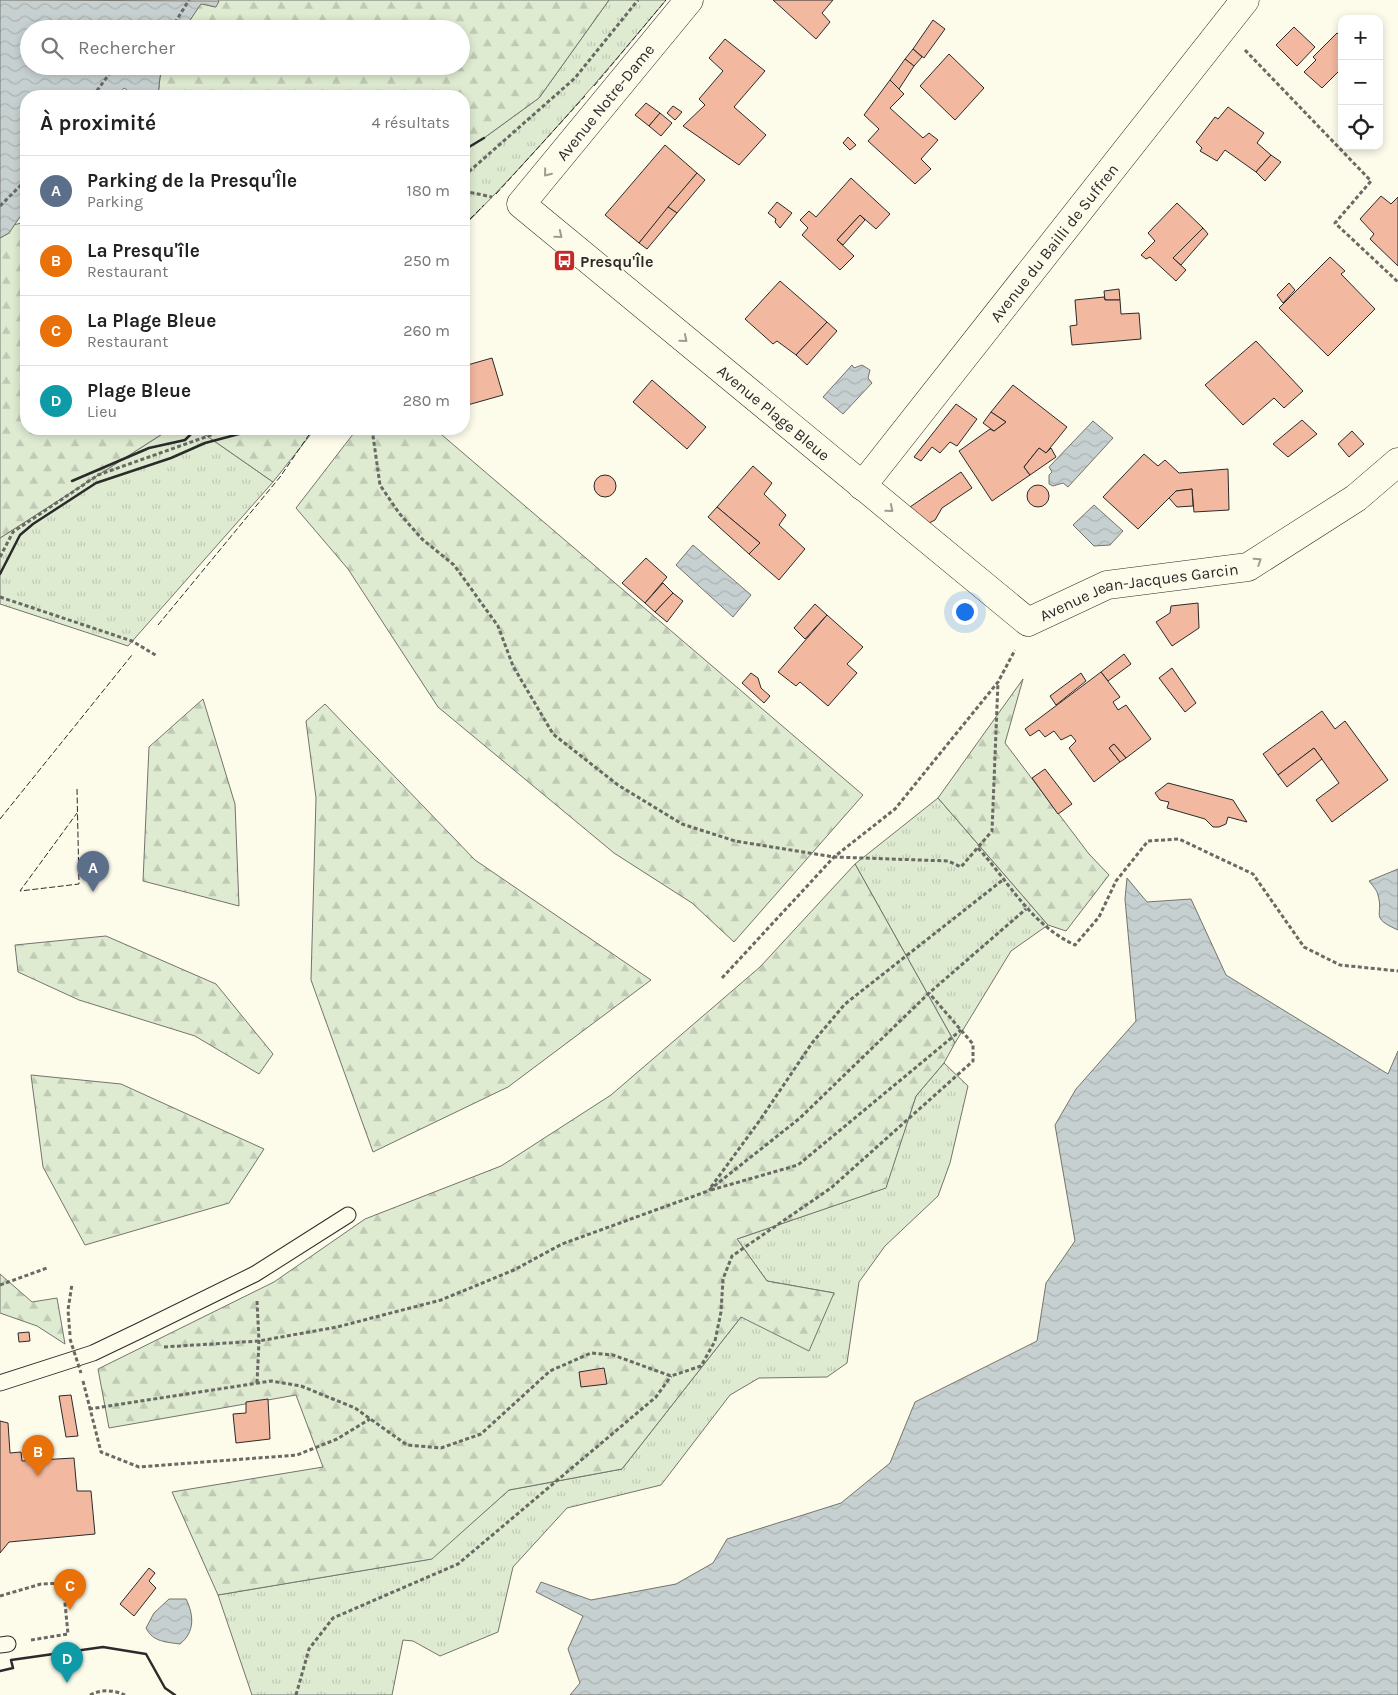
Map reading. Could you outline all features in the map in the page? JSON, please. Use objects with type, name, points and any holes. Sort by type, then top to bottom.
[{"type":"street","name":"Avenue Notre-Dame","points":[[521,204],[689,0]]},
{"type":"street","name":"Avenue du Bailli de Suffren","points":[[862,486],[1245,0]]},
{"type":"street","name":"Avenue Plage Bleue","points":[[521,204],[1028,622]]},
{"type":"street","name":"Avenue Jean-Jacques Garcin","points":[[1028,622],[1107,585],[1248,567],[1356,498],[1398,462]]},
{"type":"lane","points":[[0,1383],[93,1353],[139,1331],[255,1274],[348,1215]]},
{"type":"path","points":[[177,20],[189,0]]},
{"type":"path","points":[[470,171],[575,78],[638,0]]},
{"type":"path","points":[[1224,28],[1370,181],[1335,223],[1398,282]]},
{"type":"path","points":[[97,90],[108,75]]},
{"type":"path","points":[[0,206],[20,186]]},
{"type":"path","points":[[0,557],[13,532],[98,475],[211,435]]},
{"type":"path","points":[[373,435],[380,485],[399,513],[422,539],[454,565],[498,626],[513,666],[553,734],[618,786],[682,824],[735,841],[834,857],[948,860],[961,867],[992,831],[998,682]]},
{"type":"path","points":[[0,597],[132,641],[157,656]]},
{"type":"path","points":[[722,978],[834,857],[895,809],[998,682],[1028,622]]},
{"type":"path","points":[[978,848],[1026,909],[1056,936],[1075,945],[1099,917],[1116,881],[1148,841],[1179,838],[1253,874],[1304,947],[1340,966],[1398,972]]},
{"type":"path","points":[[708,1191],[760,1120],[812,1043],[845,1004],[1004,879]]},
{"type":"path","points":[[708,1191],[800,1118],[929,993],[1026,909]]},
{"type":"path","points":[[296,1695],[308,1649],[333,1618],[458,1564],[656,1397],[671,1376],[702,1366],[715,1341],[721,1312],[722,1279],[732,1256],[831,1188],[973,1061],[973,1044],[929,993]]},
{"type":"path","points":[[139,1331],[150,1344],[168,1349],[259,1341],[337,1327],[441,1300],[514,1270],[562,1244],[708,1191],[798,1165],[961,1030]]},
{"type":"path","points":[[0,1285],[47,1268]]},
{"type":"path","points":[[255,1274],[259,1341],[257,1383]]},
{"type":"path","points":[[72,1284],[68,1310],[70,1339],[81,1373],[100,1452],[139,1466],[296,1455],[337,1440],[370,1419]]},
{"type":"path","points":[[89,1409],[270,1381],[301,1386],[355,1408],[407,1444],[441,1448],[481,1434],[550,1371],[591,1353],[613,1355],[671,1376]]},
{"type":"path","points":[[0,1596],[41,1584],[63,1583],[68,1634],[4,1645]]},
{"type":"path","points":[[90,1695],[97,1691],[117,1691],[125,1695]]},
{"type":"green space","points":[[219,0],[609,0],[539,98],[470,146],[470,90],[159,90],[161,75],[470,75],[470,20],[190,20],[201,3],[215,7]]},
{"type":"green space","points":[[609,0],[666,0],[567,115],[470,220],[470,146],[539,98]]},
{"type":"green space","points":[[20,223],[20,435],[161,435],[0,538],[0,238],[9,233],[13,225]]},
{"type":"green space","points":[[161,435],[206,435],[273,482],[128,646],[0,604],[0,538]]},
{"type":"green space","points":[[206,435],[310,435],[273,482]]},
{"type":"green space","points":[[352,435],[442,435],[863,795],[734,942],[692,903],[614,853],[438,707],[348,569],[296,508]]},
{"type":"green space","points":[[1023,679],[1005,743],[1089,854],[1109,875],[1066,931],[1048,925],[938,798]]},
{"type":"green space","points":[[203,699],[235,804],[239,906],[143,881],[149,747]]},
{"type":"green space","points":[[325,704],[475,860],[651,980],[508,1087],[373,1152],[311,980],[316,798],[306,721]]},
{"type":"green space","points":[[938,798],[1048,925],[1011,951],[955,1043],[855,864]]},
{"type":"green space","points":[[855,864],[955,1043],[944,1063],[916,1096],[886,1188],[737,1239],[767,1281],[834,1293],[809,1351],[741,1317],[622,1469],[509,1490],[432,1559],[218,1595],[172,1492],[323,1467],[296,1395],[109,1428],[98,1369],[274,1282],[365,1219],[501,1166],[611,1095],[760,967]]},
{"type":"green space","points":[[106,936],[216,984],[273,1054],[259,1074],[195,1036],[79,1000],[18,972],[15,945]]},
{"type":"green space","points":[[944,1063],[968,1086],[950,1163],[938,1196],[885,1246],[859,1282],[847,1363],[827,1377],[759,1378],[730,1395],[661,1485],[567,1508],[513,1567],[498,1632],[440,1656],[413,1641],[403,1640],[392,1695],[252,1695],[218,1595],[431,1559],[509,1490],[622,1469],[741,1317],[834,1293],[767,1281],[737,1239],[885,1188],[916,1096]]},
{"type":"green space","points":[[31,1075],[121,1084],[264,1149],[229,1203],[85,1245],[43,1167]]},
{"type":"green space","points":[[0,1274],[32,1302],[57,1298],[65,1344],[37,1326],[0,1313]]},
{"type":"water","points":[[0,0],[219,1],[216,7],[201,4],[190,20],[20,20],[20,75],[161,75],[159,90],[127,90],[124,88],[122,90],[20,90],[20,217],[9,233],[0,238]]},
{"type":"water","points":[[852,365],[854,368],[862,365],[870,370],[868,378],[872,383],[843,414],[823,397]]},
{"type":"water","points":[[1093,421],[1113,438],[1068,487],[1063,483],[1053,486],[1049,484],[1049,475],[1052,472],[1049,467]]},
{"type":"water","points":[[1094,505],[1123,531],[1110,545],[1094,546],[1073,525]]},
{"type":"water","points":[[693,545],[751,595],[733,617],[676,565]]},
{"type":"water","points":[[1398,869],[1398,930],[1383,922],[1379,916],[1377,893],[1369,881]]},
{"type":"water","points":[[1127,878],[1147,902],[1191,899],[1226,975],[1388,1074],[1398,1051],[1398,1695],[570,1695],[580,1683],[568,1649],[583,1616],[536,1592],[541,1582],[591,1600],[676,1584],[713,1563],[727,1539],[841,1503],[890,1463],[915,1402],[1037,1341],[1046,1283],[1075,1241],[1055,1125],[1076,1089],[1136,1021],[1125,899]]},
{"type":"water","points":[[169,1599],[186,1599],[191,1611],[191,1629],[180,1644],[156,1639],[146,1628],[154,1613]]},
{"type":"building","points":[[773,0],[833,0],[822,13],[830,22],[816,39]]},
{"type":"building","points":[[933,20],[945,29],[924,58],[913,49]]},
{"type":"building","points":[[1294,27],[1315,47],[1297,66],[1276,45]]},
{"type":"building","points":[[1338,34],[1338,72],[1322,88],[1304,72],[1316,60],[1313,57]]},
{"type":"building","points":[[725,39],[765,71],[734,107],[766,135],[739,165],[683,126],[705,105],[699,99],[723,71],[709,58]]},
{"type":"building","points":[[913,49],[922,57],[914,66],[905,59]]},
{"type":"building","points":[[949,54],[984,88],[955,120],[920,86]]},
{"type":"building","points":[[905,59],[914,66],[899,89],[890,80]]},
{"type":"building","points":[[890,80],[904,94],[890,108],[923,138],[929,133],[938,140],[921,159],[931,169],[915,184],[868,141],[879,129],[864,115]]},
{"type":"building","points":[[646,103],[660,113],[649,126],[635,115]]},
{"type":"building","points":[[673,106],[682,112],[675,120],[667,113]]},
{"type":"building","points":[[1228,107],[1264,133],[1257,143],[1271,155],[1256,172],[1225,150],[1217,161],[1200,151],[1202,148],[1196,142],[1215,117],[1218,119]]},
{"type":"building","points":[[660,113],[672,123],[661,136],[649,126]]},
{"type":"building","points":[[848,137],[856,145],[850,150],[843,143]]},
{"type":"building","points":[[665,145],[697,173],[639,243],[605,215]]},
{"type":"building","points":[[1271,155],[1281,162],[1265,181],[1256,172]]},
{"type":"building","points":[[697,173],[705,180],[677,213],[668,207]]},
{"type":"building","points":[[851,178],[890,214],[876,229],[860,215],[837,240],[854,256],[840,270],[802,235],[808,228],[800,220],[809,211],[816,217]]},
{"type":"building","points":[[1381,196],[1391,204],[1398,197],[1398,266],[1370,239],[1374,234],[1360,219]]},
{"type":"building","points":[[777,202],[792,213],[780,228],[775,222],[776,219],[768,213]]},
{"type":"building","points":[[1177,203],[1203,228],[1173,258],[1186,270],[1176,281],[1150,257],[1146,259],[1141,255],[1155,241],[1148,233]]},
{"type":"building","points":[[668,207],[677,213],[647,249],[639,243]]},
{"type":"building","points":[[860,215],[865,220],[843,245],[837,240]]},
{"type":"building","points":[[1203,228],[1208,234],[1181,265],[1173,258]]},
{"type":"building","points":[[1330,257],[1345,271],[1341,274],[1375,309],[1328,356],[1279,308]]},
{"type":"building","points":[[780,281],[827,322],[796,355],[777,341],[773,344],[745,319]]},
{"type":"building","points":[[1289,283],[1295,290],[1283,303],[1277,295]]},
{"type":"building","points":[[1119,289],[1120,300],[1105,300],[1104,291]]},
{"type":"building","points":[[1104,297],[1105,300],[1120,300],[1121,314],[1139,313],[1141,339],[1072,345],[1070,326],[1077,325],[1075,300]]},
{"type":"building","points":[[827,322],[837,331],[807,365],[796,355]]},
{"type":"building","points":[[1256,341],[1303,391],[1284,408],[1274,398],[1243,425],[1205,385]]},
{"type":"building","points":[[492,358],[503,395],[470,404],[470,364]]},
{"type":"building","points":[[652,380],[706,427],[687,449],[633,402]]},
{"type":"building","points":[[1013,385],[1067,427],[1046,453],[1039,448],[1024,467],[1030,475],[992,501],[959,451],[990,429],[994,431],[1006,422],[991,412]]},
{"type":"building","points":[[956,404],[977,419],[957,446],[950,442],[940,453],[932,447],[921,461],[914,457]]},
{"type":"building","points":[[991,412],[1006,422],[994,431],[983,423]]},
{"type":"building","points":[[1302,420],[1317,434],[1288,457],[1273,444]]},
{"type":"building","points":[[1352,431],[1364,444],[1349,457],[1338,444]]},
{"type":"building","points":[[1039,448],[1046,453],[1051,448],[1056,457],[1030,475],[1024,467]]},
{"type":"building","points":[[1144,454],[1158,466],[1165,460],[1179,473],[1228,469],[1229,510],[1194,512],[1192,489],[1176,491],[1138,529],[1103,497]]},
{"type":"building","points":[[753,466],[772,483],[764,494],[786,515],[779,525],[805,549],[779,580],[749,554],[760,543],[717,507]]},
{"type":"building","points":[[961,472],[972,488],[942,508],[935,520],[929,523],[910,507]]},
{"type":"building","points":[[605,475],[613,478],[616,486],[613,494],[605,497],[597,494],[594,486],[597,478]]},
{"type":"building","points":[[1038,485],[1046,488],[1049,496],[1046,504],[1038,507],[1030,504],[1027,496],[1030,488]]},
{"type":"building","points":[[1192,489],[1193,506],[1177,507],[1169,498],[1176,491]]},
{"type":"building","points":[[717,507],[760,543],[749,554],[708,517]]},
{"type":"building","points":[[646,558],[667,577],[645,603],[622,583]]},
{"type":"building","points":[[663,583],[673,593],[655,612],[645,603]]},
{"type":"building","points":[[673,593],[683,601],[667,622],[655,612]]},
{"type":"building","points":[[1198,603],[1199,628],[1172,646],[1156,622],[1170,613],[1171,606]]},
{"type":"building","points":[[815,604],[827,615],[805,639],[794,628]]},
{"type":"building","points":[[827,615],[863,647],[847,664],[857,673],[828,706],[800,682],[796,686],[778,672]]},
{"type":"building","points":[[1124,654],[1131,664],[1108,681],[1101,672]]},
{"type":"building","points":[[1172,668],[1196,703],[1185,712],[1159,678]]},
{"type":"building","points":[[1101,672],[1120,697],[1113,702],[1118,710],[1126,705],[1151,739],[1126,758],[1114,744],[1109,748],[1120,762],[1094,782],[1069,748],[1076,741],[1071,735],[1061,740],[1054,731],[1045,737],[1039,730],[1030,736],[1025,729]]},
{"type":"building","points":[[751,673],[758,678],[761,688],[770,696],[764,703],[742,683]]},
{"type":"building","points":[[1081,673],[1086,681],[1056,705],[1050,696]]},
{"type":"building","points":[[1322,711],[1335,729],[1345,721],[1388,780],[1332,822],[1316,800],[1339,783],[1314,748],[1278,775],[1263,754]]},
{"type":"building","points":[[1114,744],[1126,758],[1120,762],[1109,748]]},
{"type":"building","points":[[1314,748],[1322,759],[1287,787],[1278,775]]},
{"type":"building","points":[[1045,769],[1072,804],[1058,814],[1032,778]]},
{"type":"building","points":[[1168,783],[1233,800],[1247,822],[1228,817],[1226,824],[1213,827],[1205,819],[1167,808],[1169,802],[1160,800],[1155,793]]},
{"type":"building","points":[[29,1332],[30,1341],[19,1342],[18,1333]]},
{"type":"building","points":[[604,1368],[607,1384],[581,1387],[579,1372]]},
{"type":"building","points":[[71,1395],[78,1436],[66,1437],[59,1396]]},
{"type":"building","points":[[268,1399],[270,1439],[236,1443],[233,1414],[246,1413],[246,1402]]},
{"type":"building","points":[[0,1421],[8,1423],[10,1453],[21,1452],[22,1461],[74,1458],[77,1491],[91,1491],[95,1534],[9,1542],[0,1553]]},
{"type":"building","points":[[149,1568],[155,1573],[149,1581],[156,1588],[134,1616],[120,1604]]},
{"type":"fence","points":[[594,86],[666,0]]},
{"type":"fence","points":[[496,194],[585,96]]},
{"type":"fence","points":[[470,219],[484,205]]},
{"type":"fence","points":[[158,625],[280,477],[309,435]]},
{"type":"fence","points":[[0,819],[132,655]]},
{"type":"fence","points":[[77,789],[79,884],[20,891],[77,813]]},
{"type":"wall","points":[[470,146],[484,138]]},
{"type":"wall","points":[[72,481],[149,448],[185,440],[190,435]]},
{"type":"wall","points":[[0,574],[20,535],[33,524],[96,483],[171,458],[205,443],[235,435]]},
{"type":"wall","points":[[0,1671],[13,1668],[11,1660],[103,1647],[146,1654],[165,1688],[175,1695]]},
{"type":"place","name":"Presqu'Île","points":[[564,261]]},
{"type":"place","name":"Parking de la Presqu'Île","points":[[93,892]]},
{"type":"place","name":"La Presqu'île","points":[[38,1476]]},
{"type":"place","name":"La Plage Bleue","points":[[70,1610]]},
{"type":"place","name":"Plage Bleue","points":[[67,1683]]}]
